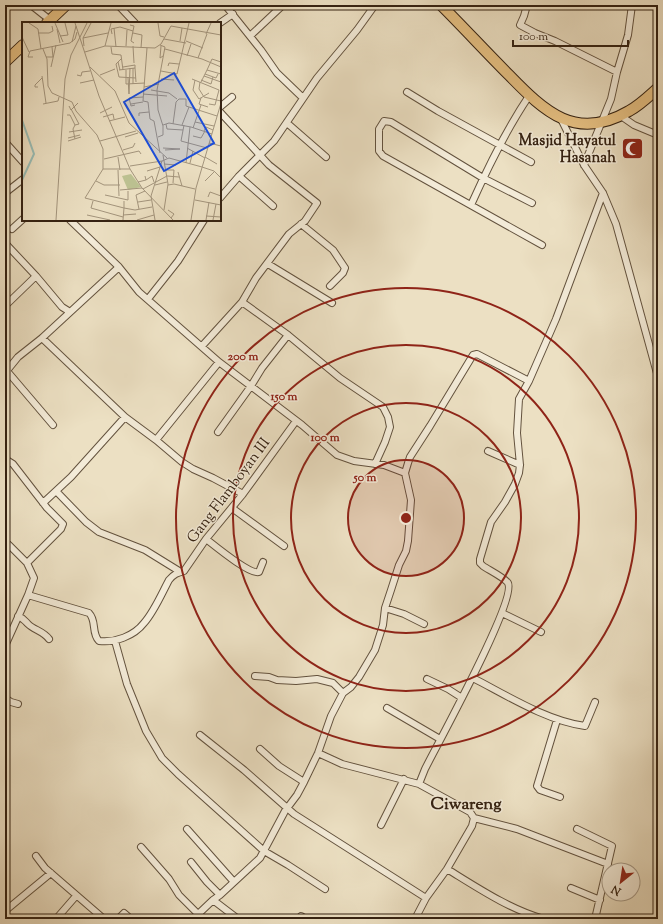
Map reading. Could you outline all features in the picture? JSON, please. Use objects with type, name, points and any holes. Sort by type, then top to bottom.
[{"type":"highway","points":[[51,21],[66,5]]},
{"type":"highway","points":[[441,5],[529,96],[561,119],[577,124],[601,122],[621,116],[631,110],[658,88]]},
{"type":"highway","points":[[5,62],[22,46]]},
{"type":"street","points":[[31,5],[51,21]]},
{"type":"street","points":[[118,5],[134,22]]},
{"type":"street","points":[[225,5],[277,73],[303,98]]},
{"type":"street","points":[[250,36],[283,5]]},
{"type":"street","points":[[221,197],[239,176],[274,141],[328,64],[357,30],[375,5]]},
{"type":"street","points":[[527,5],[520,25],[617,72]]},
{"type":"street","points":[[584,165],[611,99],[628,35],[632,5]]},
{"type":"street","points":[[221,22],[233,14]]},
{"type":"street","points":[[407,92],[438,111],[531,162]]},
{"type":"street","points":[[471,205],[490,162],[511,122],[529,96]]},
{"type":"street","points":[[221,106],[232,97]]},
{"type":"street","points":[[202,346],[242,302],[256,278],[268,264],[289,234],[305,221],[317,205],[317,201],[269,166],[221,113]]},
{"type":"street","points":[[621,116],[634,125],[658,135]]},
{"type":"street","points":[[561,119],[584,165],[602,193],[616,224],[658,377]]},
{"type":"street","points":[[532,203],[483,178],[390,122],[384,121],[379,129],[379,151],[383,156],[542,245]]},
{"type":"street","points":[[287,123],[326,157]]},
{"type":"street","points":[[5,142],[22,161]]},
{"type":"street","points":[[239,176],[273,206]]},
{"type":"street","points":[[5,193],[22,179]]},
{"type":"street","points":[[419,784],[440,739],[472,678],[502,613],[509,589],[508,583],[483,566],[480,563],[480,559],[491,522],[515,484],[520,465],[517,433],[519,399],[529,381],[556,319],[602,193]]},
{"type":"street","points":[[12,229],[22,220]]},
{"type":"street","points":[[71,221],[119,267],[131,284],[219,362],[296,421],[337,455],[354,461],[384,465],[405,473]]},
{"type":"street","points":[[148,299],[178,261],[203,221]]},
{"type":"street","points":[[301,224],[333,250],[345,268],[343,273],[330,286]]},
{"type":"street","points":[[5,243],[36,276],[62,307],[70,312]]},
{"type":"street","points":[[268,264],[332,303]]},
{"type":"street","points":[[53,425],[6,372],[18,357],[42,338],[119,267]]},
{"type":"street","points":[[5,306],[36,276]]},
{"type":"street","points":[[242,302],[288,335],[340,378],[383,407],[388,417],[390,428],[375,464]]},
{"type":"street","points":[[218,432],[265,362],[288,335]]},
{"type":"street","points":[[42,338],[125,417],[182,462],[243,494]]},
{"type":"street","points":[[193,919],[260,858],[304,782],[318,753],[331,716],[343,693],[351,687],[375,650],[383,625],[385,608],[399,565],[406,551],[408,541],[411,500],[405,473],[410,457],[461,373],[473,355],[477,354],[529,381]]},
{"type":"street","points":[[156,440],[219,362]]},
{"type":"street","points":[[43,503],[56,492],[125,417]]},
{"type":"street","name":"Gang Flamboyan III","points":[[179,571],[184,571],[206,539],[243,494],[296,421]]},
{"type":"street","points":[[488,451],[520,465]]},
{"type":"street","points":[[5,459],[13,464],[43,503],[62,522],[63,527],[28,563]]},
{"type":"street","points":[[28,595],[89,614],[94,620],[96,638],[99,641],[115,641],[131,634],[145,623],[169,580],[179,571],[145,550],[99,532],[86,522],[56,492]]},
{"type":"street","points":[[232,508],[284,546]]},
{"type":"street","points":[[206,539],[254,573],[259,572],[263,562]]},
{"type":"street","points":[[5,646],[34,578],[28,563],[9,545]]},
{"type":"street","points":[[385,608],[404,614],[424,624]]},
{"type":"street","points":[[502,613],[541,632]]},
{"type":"street","points":[[18,616],[25,619],[29,625],[44,633],[49,639]]},
{"type":"street","points":[[115,641],[127,684],[146,731],[158,753],[178,774],[264,851],[325,889]]},
{"type":"street","points":[[255,676],[269,677],[277,680],[296,681],[317,679],[333,684],[343,693]]},
{"type":"street","points":[[472,678],[568,724],[585,726],[595,702]]},
{"type":"street","points":[[427,679],[448,689],[462,698]]},
{"type":"street","points":[[5,698],[18,704]]},
{"type":"street","points":[[387,708],[440,739]]},
{"type":"street","points":[[557,720],[536,786],[540,790],[560,797]]},
{"type":"street","points":[[200,735],[244,770],[288,809],[311,826],[426,898]]},
{"type":"street","points":[[260,749],[279,766],[304,782]]},
{"type":"street","points":[[318,753],[342,764],[419,784],[470,812],[474,818],[517,829],[603,862]]},
{"type":"street","points":[[381,825],[404,779]]},
{"type":"street","points":[[414,919],[426,898],[447,869],[472,826],[474,818]]},
{"type":"street","points":[[187,829],[234,882]]},
{"type":"street","points":[[577,829],[612,846],[608,862]]},
{"type":"street","points":[[141,847],[169,879],[179,895],[198,914]]},
{"type":"street","points":[[36,856],[51,873],[104,919]]},
{"type":"street","points":[[191,862],[220,895]]},
{"type":"street","points":[[447,869],[511,907],[544,919]]},
{"type":"street","points":[[5,911],[51,873]]},
{"type":"street","points":[[571,888],[600,900]]},
{"type":"street","points":[[56,919],[76,896]]},
{"type":"street","points":[[595,919],[601,896]]},
{"type":"street","points":[[213,900],[238,919]]},
{"type":"street","points":[[118,919],[124,912],[131,919]]},
{"type":"street","points":[[298,919],[302,916],[306,919]]},
{"type":"place","name":"Masjid Hayatul Hasanah","points":[[632,149]]},
{"type":"district","name":"Ciwareng","points":[[466,803]]}]
